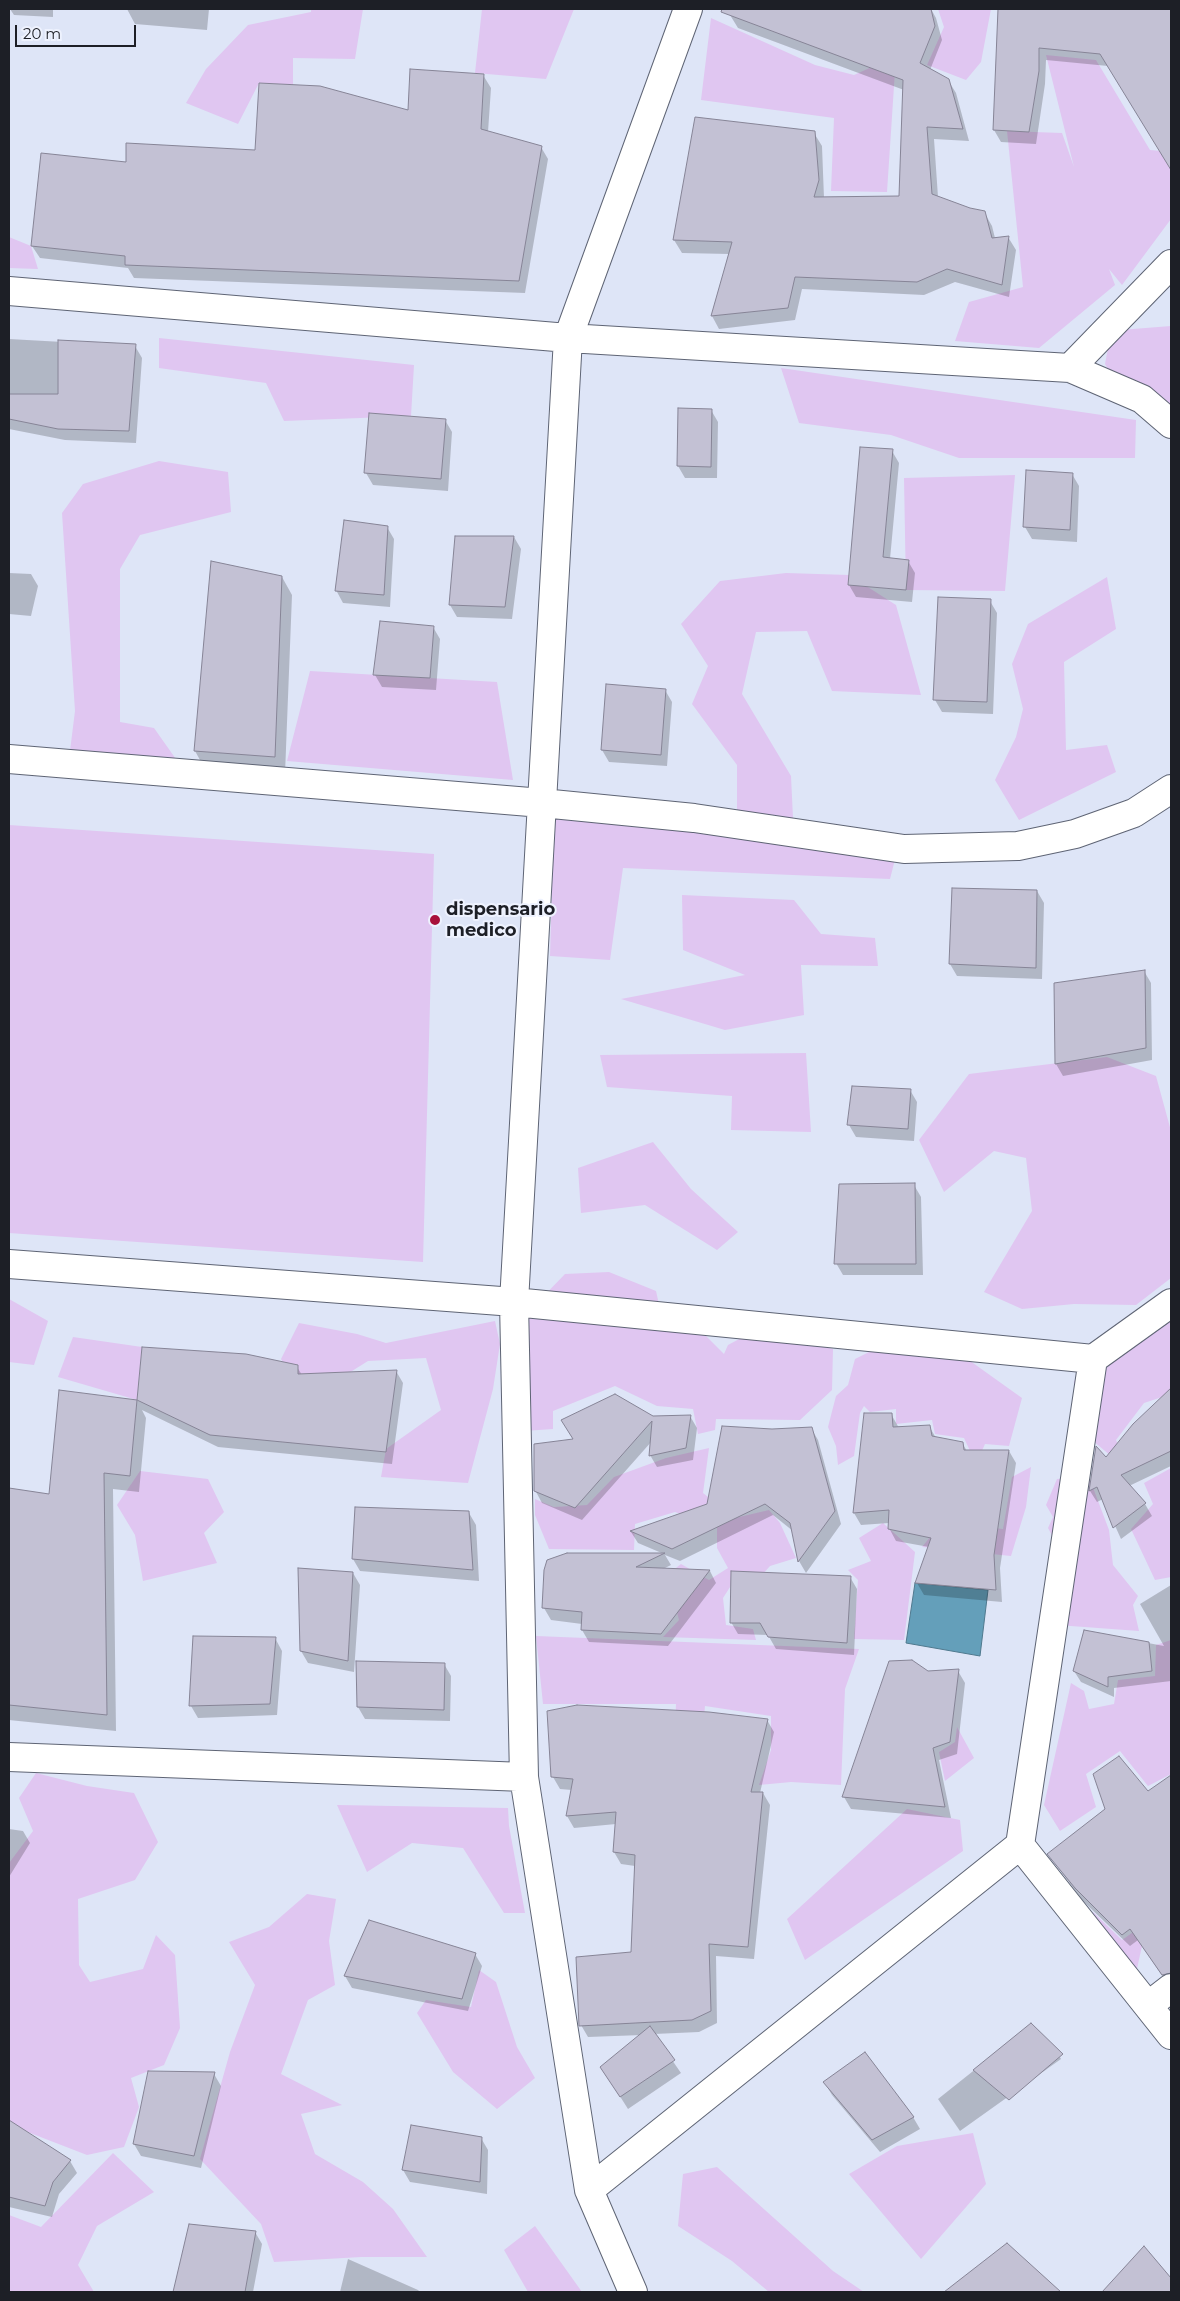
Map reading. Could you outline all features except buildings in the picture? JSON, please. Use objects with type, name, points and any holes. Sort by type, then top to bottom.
[{"type":"street","points":[[632,2292],[589,2190],[524,1777],[514,1302],[568,338],[688,9]]},
{"type":"street","points":[[1070,368],[1171,264]]},
{"type":"street","points":[[9,290],[568,338],[1070,368],[1142,399],[1171,424]]},
{"type":"street","points":[[9,759],[542,803],[694,818],[904,849],[1018,846],[1075,834],[1134,813],[1171,789]]},
{"type":"street","points":[[9,1264],[514,1302],[1093,1359],[1171,1304]]},
{"type":"street","points":[[589,2190],[1020,1845],[1093,1359]]},
{"type":"street","points":[[9,1757],[524,1777]]},
{"type":"street","points":[[1020,1845],[1171,2035]]},
{"type":"street","points":[[1148,2005],[1171,1988]]},
{"type":"shaded area","points":[[311,9],[363,9],[355,59],[293,58],[293,85],[259,83],[238,124],[186,103],[206,69],[248,25],[311,12]]},
{"type":"shaded area","points":[[482,9],[574,9],[546,79],[475,73]]},
{"type":"shaded area","points":[[938,9],[991,9],[981,62],[966,80],[927,65],[944,27]]},
{"type":"shaded area","points":[[711,18],[815,65],[854,75],[896,56],[887,192],[831,191],[834,118],[701,100]]},
{"type":"shaded area","points":[[1046,55],[1096,60],[1150,150],[1171,152],[1171,219],[1122,285],[1109,269],[1115,285],[1039,348],[955,341],[969,302],[1023,287],[1007,131],[1062,133],[1074,167]]},
{"type":"shaded area","points":[[9,237],[31,246],[38,269],[9,268]]},
{"type":"shaded area","points":[[1171,326],[1171,431],[1166,405],[1156,393],[1147,386],[1115,381],[1105,364],[1110,338],[1120,330]]},
{"type":"shaded area","points":[[159,338],[414,365],[411,416],[284,421],[266,383],[159,368]]},
{"type":"shaded area","points":[[781,368],[1136,420],[1135,458],[959,458],[891,435],[799,423]]},
{"type":"shaded area","points":[[159,461],[228,472],[231,512],[140,535],[120,569],[120,722],[154,728],[178,762],[70,751],[75,711],[62,513],[83,484]]},
{"type":"shaded area","points":[[1015,475],[1005,591],[906,590],[904,478]]},
{"type":"shaded area","points":[[786,573],[849,575],[896,605],[921,695],[832,691],[807,631],[756,632],[742,694],[791,776],[793,818],[737,814],[737,765],[692,704],[708,666],[681,624],[720,581]]},
{"type":"shaded area","points":[[1107,577],[1116,629],[1064,662],[1066,750],[1107,745],[1116,772],[1019,820],[995,780],[1016,737],[1023,709],[1012,664],[1028,624]]},
{"type":"shaded area","points":[[310,671],[497,682],[513,780],[287,761]]},
{"type":"shaded area","points":[[554,816],[901,836],[890,879],[623,868],[610,960],[550,956]]},
{"type":"shaded area","points":[[9,825],[434,854],[423,1262],[9,1233]]},
{"type":"shaded area","points":[[682,895],[794,900],[821,934],[875,938],[878,966],[801,965],[804,1015],[725,1030],[621,999],[745,975],[683,950]]},
{"type":"shaded area","points":[[806,1053],[811,1132],[731,1130],[732,1096],[607,1087],[600,1055]]},
{"type":"shaded area","points":[[1107,1057],[1156,1076],[1171,1131],[1171,1278],[1136,1305],[1074,1304],[1022,1309],[984,1292],[1032,1211],[1026,1158],[994,1151],[944,1192],[919,1140],[969,1074]]},
{"type":"shaded area","points":[[653,1142],[691,1189],[738,1232],[717,1250],[645,1205],[581,1213],[578,1168]]},
{"type":"shaded area","points":[[609,1272],[656,1291],[664,1327],[697,1327],[724,1354],[728,1345],[758,1329],[833,1349],[832,1390],[800,1420],[716,1419],[715,1430],[698,1434],[693,1409],[657,1406],[615,1386],[553,1411],[553,1429],[524,1431],[507,1334],[565,1274]]},
{"type":"shaded area","points":[[9,1299],[48,1321],[34,1365],[9,1362]]},
{"type":"shaded area","points":[[1171,1303],[1171,1394],[1144,1403],[1116,1440],[1121,1452],[1111,1456],[1074,1425],[1074,1381]]},
{"type":"shaded area","points":[[495,1321],[500,1344],[493,1389],[468,1483],[381,1477],[386,1449],[441,1410],[426,1358],[368,1361],[304,1401],[281,1359],[299,1323],[357,1334],[386,1343]]},
{"type":"shaded area","points":[[73,1337],[142,1347],[137,1400],[58,1377]]},
{"type":"shaded area","points":[[881,1346],[959,1353],[1022,1398],[1009,1446],[985,1444],[980,1455],[971,1453],[964,1438],[935,1434],[932,1420],[896,1424],[896,1409],[870,1412],[864,1406],[860,1413],[854,1456],[838,1465],[836,1446],[828,1427],[836,1396],[848,1385],[855,1359]]},
{"type":"shaded area","points":[[709,1448],[703,1493],[735,1518],[769,1510],[780,1523],[796,1558],[770,1566],[762,1575],[732,1584],[723,1598],[726,1625],[753,1629],[756,1640],[663,1637],[679,1620],[667,1575],[681,1564],[709,1580],[728,1568],[717,1548],[717,1528],[675,1512],[635,1524],[634,1550],[549,1549],[535,1515],[535,1499],[554,1507],[587,1505],[614,1477],[666,1458]]},
{"type":"shaded area","points":[[1031,1467],[1026,1507],[1011,1556],[922,1547],[942,1522],[1003,1529],[1012,1477]]},
{"type":"shaded area","points":[[1171,1468],[1171,1577],[1155,1580],[1131,1529],[1153,1504],[1144,1483]]},
{"type":"shaded area","points":[[140,1471],[208,1479],[224,1512],[204,1533],[217,1563],[143,1581],[135,1535],[117,1505]]},
{"type":"shaded area","points":[[1089,1477],[1109,1530],[1113,1565],[1138,1596],[1133,1605],[1139,1631],[1057,1625],[1060,1550],[1048,1528],[1053,1517],[1046,1505],[1057,1479]]},
{"type":"shaded area","points":[[883,1523],[915,1552],[904,1640],[854,1639],[858,1580],[848,1570],[871,1561],[859,1538]]},
{"type":"shaded area","points":[[536,1636],[859,1649],[845,1689],[841,1785],[791,1782],[759,1785],[771,1750],[771,1716],[705,1706],[700,1760],[674,1752],[676,1704],[543,1704]]},
{"type":"shaded area","points":[[1171,1640],[1171,1774],[1148,1786],[1120,1751],[1086,1774],[1096,1807],[1060,1831],[1044,1805],[1071,1683],[1084,1691],[1089,1709],[1114,1704],[1118,1680],[1155,1676],[1156,1645]]},
{"type":"shaded area","points":[[957,1727],[974,1758],[945,1781],[939,1752],[955,1742]]},
{"type":"shaded area","points":[[36,1773],[87,1786],[134,1793],[158,1842],[135,1880],[78,1899],[79,1965],[90,1982],[143,1969],[156,1935],[175,1955],[180,2028],[164,2065],[131,2078],[139,2107],[124,2147],[87,2155],[25,2131],[9,2131],[9,1863],[33,1831],[19,1798]]},
{"type":"shaded area","points":[[337,1805],[508,1808],[509,1826],[525,1913],[504,1913],[463,1848],[412,1843],[367,1872]]},
{"type":"shaded area","points":[[907,1809],[960,1820],[963,1851],[805,1960],[787,1919]]},
{"type":"shaded area","points":[[307,1894],[336,1899],[329,1941],[335,1985],[308,2000],[281,2074],[342,2105],[301,2114],[315,2154],[363,2182],[393,2209],[427,2257],[361,2257],[274,2262],[261,2224],[200,2159],[230,2052],[255,1985],[229,1942],[269,1927]]},
{"type":"shaded area","points":[[1171,1905],[1171,1938],[1167,1934],[1142,1946],[1136,1973],[1090,1922],[1093,1912],[1122,1940]]},
{"type":"shaded area","points":[[479,1970],[496,1982],[517,2047],[535,2078],[497,2109],[453,2072],[417,2013],[426,2000],[471,2007]]},
{"type":"shaded area","points":[[973,2133],[986,2184],[921,2259],[849,2174],[897,2146]]},
{"type":"shaded area","points":[[113,2153],[154,2192],[97,2226],[78,2265],[94,2292],[9,2291],[9,2215],[41,2227]]},
{"type":"shaded area","points":[[717,2167],[833,2271],[864,2292],[769,2292],[732,2261],[678,2226],[683,2174]]},
{"type":"shaded area","points":[[535,2226],[582,2292],[528,2292],[504,2250]]},
{"type":"water","points":[[915,1583],[988,1590],[980,1656],[906,1643]]},
{"type":"place","name":"dispensario medico","points":[[435,920]]}]
